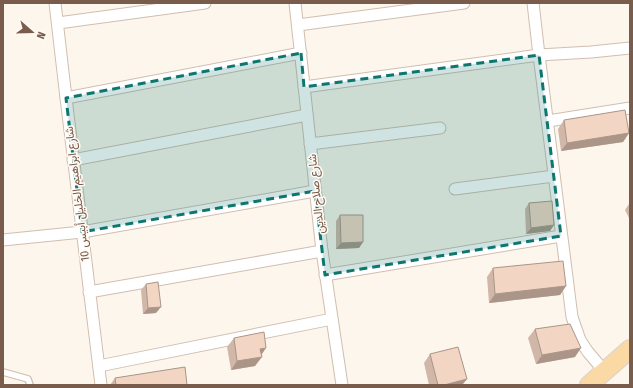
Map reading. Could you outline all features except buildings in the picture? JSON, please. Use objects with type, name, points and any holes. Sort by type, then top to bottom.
[{"type":"main road","points":[[589,385],[630,349]]},
{"type":"street","name":"شارع ابراهيم الخليل أبيس 10","points":[[55,3],[101,385]]},
{"type":"street","points":[[58,23],[205,3]]},
{"type":"street","name":"شارع صلاح الدين","points":[[295,3],[322,251],[342,385]]},
{"type":"street","points":[[298,26],[464,3]]},
{"type":"street","points":[[533,3],[572,317],[580,340],[605,372]]},
{"type":"street","points":[[304,87],[539,55],[630,48]]},
{"type":"street","points":[[66,98],[300,53]]},
{"type":"street","points":[[548,121],[630,108]]},
{"type":"street","points":[[74,160],[307,115]]},
{"type":"street","points":[[310,144],[440,128]]},
{"type":"street","points":[[455,189],[554,176]]},
{"type":"street","points":[[3,240],[82,232],[315,191]]},
{"type":"street","points":[[325,275],[561,236]]},
{"type":"street","points":[[89,292],[322,251]]},
{"type":"street","points":[[99,366],[332,320]]},
{"type":"lane","points":[[3,372],[28,379],[30,385]]},
{"type":"highlighted area","points":[[301,53],[304,87],[539,55],[561,236],[325,275],[315,191],[82,232],[66,98]]}]
